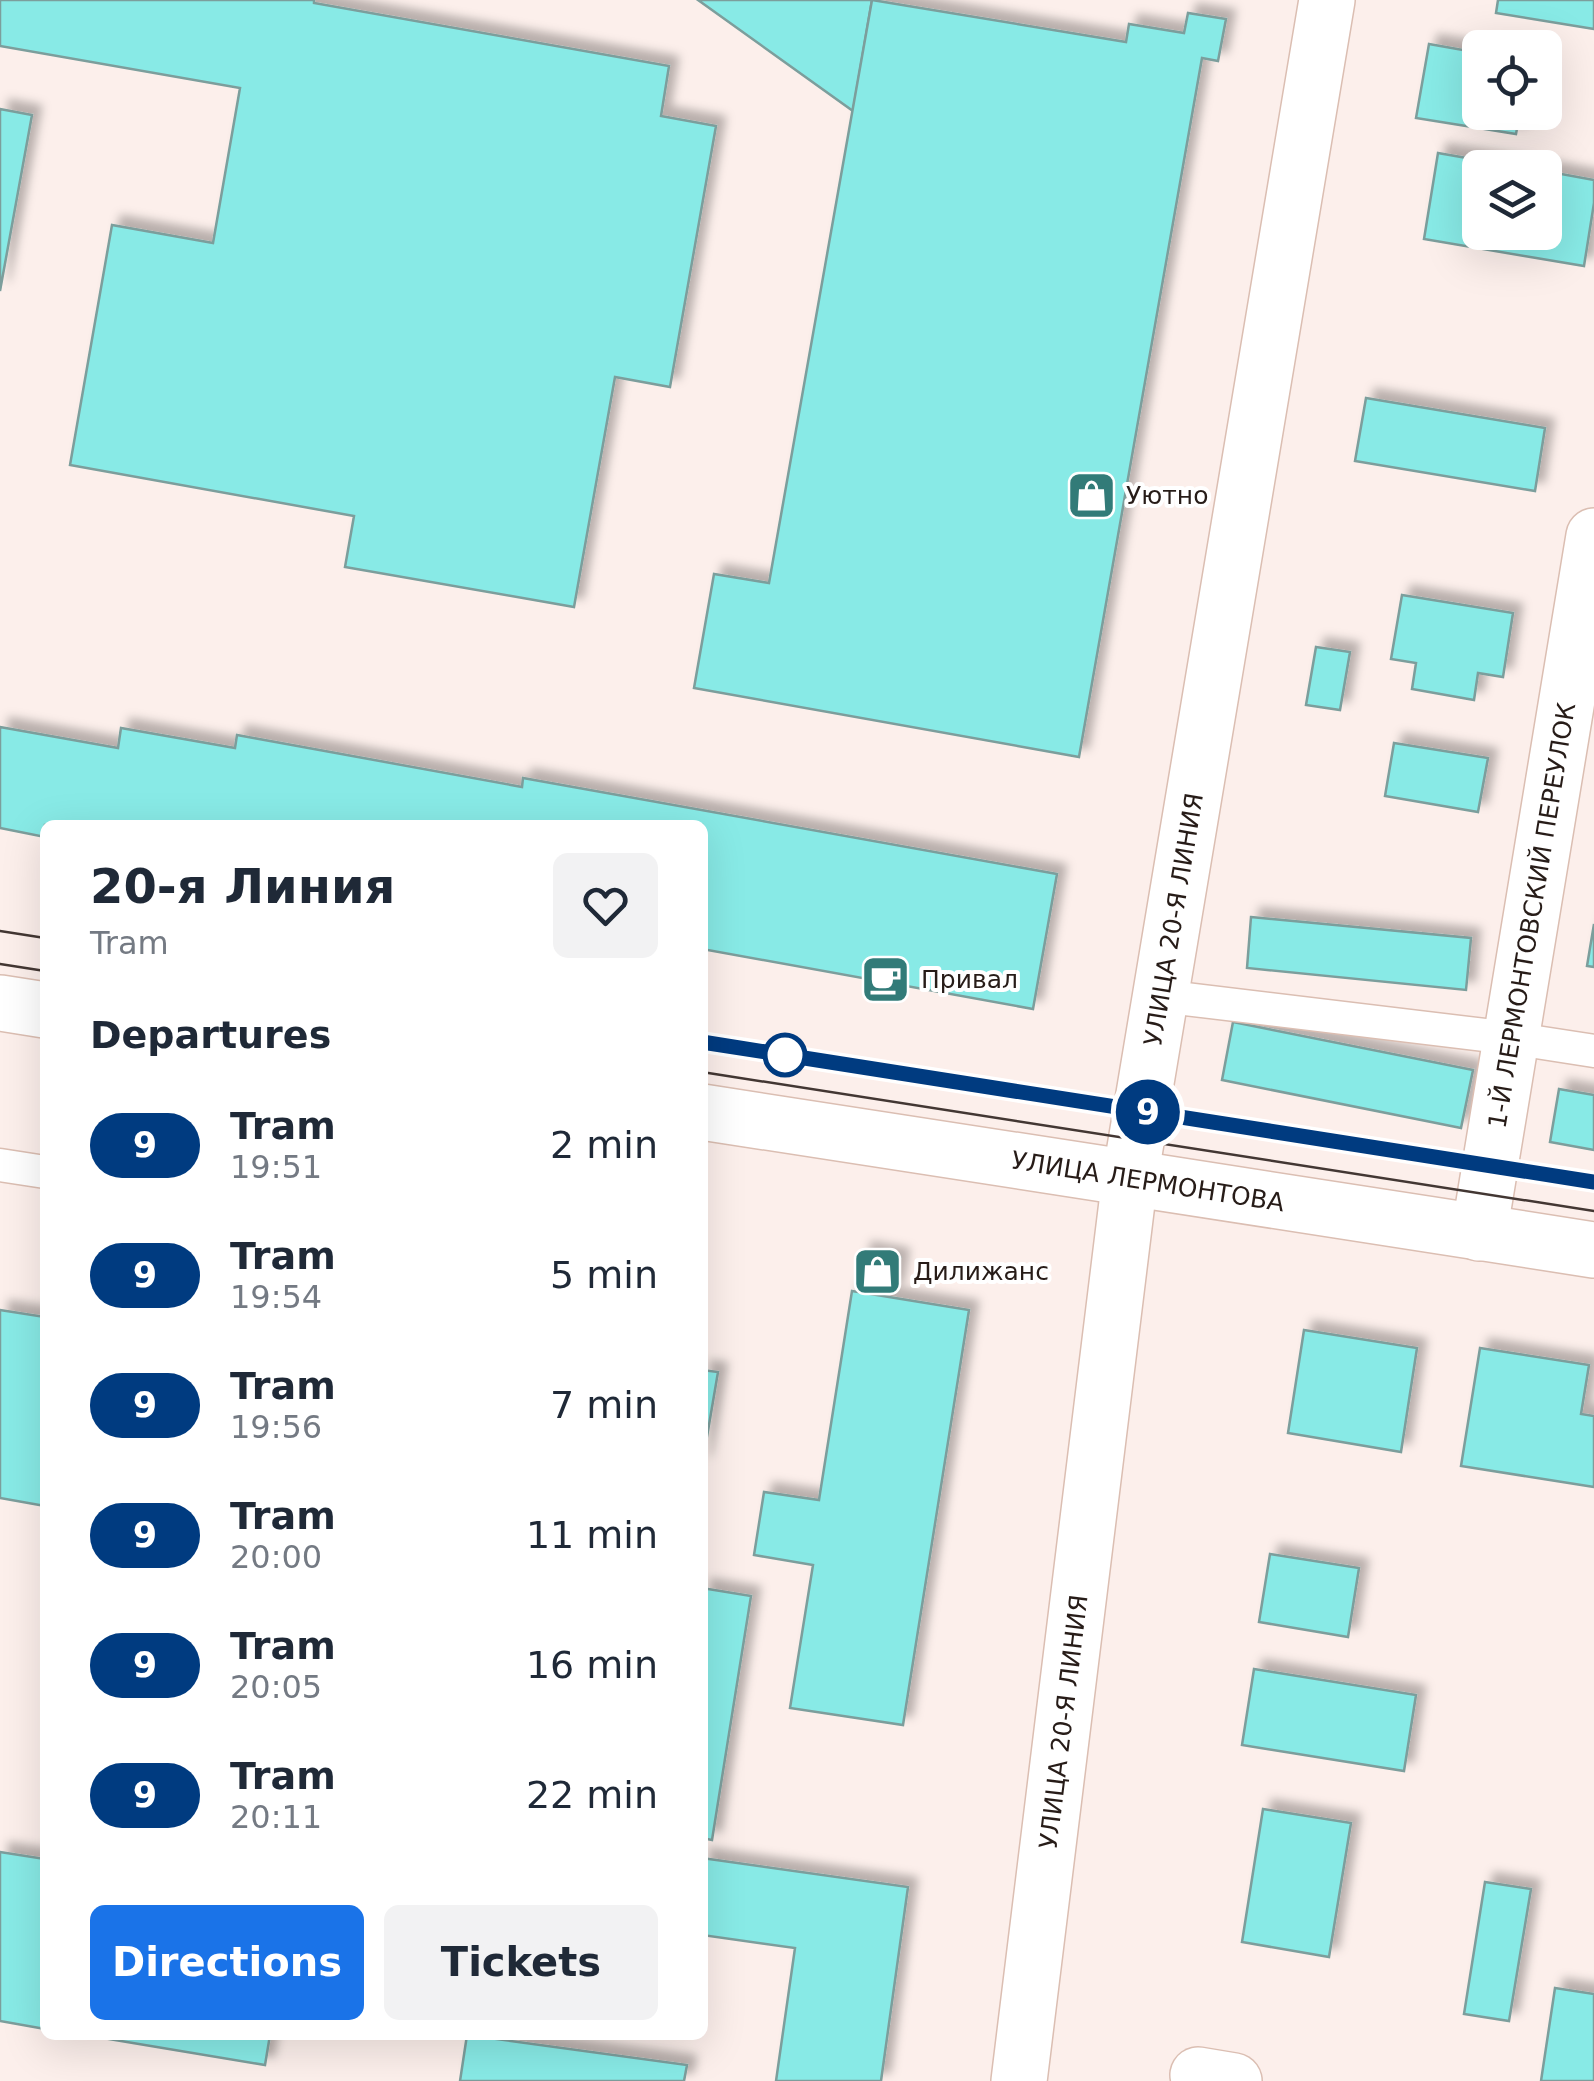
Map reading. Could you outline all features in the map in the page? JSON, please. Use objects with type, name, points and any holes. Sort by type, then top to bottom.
[{"type":"main road","name":"УЛИЦА 20-Я ЛИНИЯ","points":[[1019,2081],[1130,1178],[1327,0]]},
{"type":"main road","name":"1-Й ЛЕРМОНТОВСКИЙ ПЕРЕУЛОК","points":[[1480,1233],[1594,536]]},
{"type":"main road","points":[[0,1003],[40,1009]]},
{"type":"main road","name":"УЛИЦА ЛЕРМОНТОВА","points":[[708,1113],[1594,1250]]},
{"type":"lane","points":[[1160,996],[1510,1038],[1594,1052]]},
{"type":"lane","points":[[0,1165],[40,1171]]},
{"type":"building","points":[[0,0],[314,0],[669,66],[661,116],[716,126],[670,387],[615,377],[574,607],[345,567],[354,516],[70,465],[112,225],[213,243],[240,88],[0,46]]},
{"type":"building","points":[[698,0],[872,0],[853,111]]},
{"type":"building","points":[[872,0],[1126,42],[1129,24],[1184,33],[1188,13],[1226,19],[1218,61],[1202,58],[1079,757],[694,688],[714,574],[769,583]]},
{"type":"building","points":[[1498,0],[1594,0],[1594,29],[1496,13]]},
{"type":"building","points":[[1429,44],[1462,50],[1462,125],[1416,118]]},
{"type":"building","points":[[0,109],[32,115],[0,291]]},
{"type":"building","points":[[1438,153],[1462,157],[1462,245],[1424,239]]},
{"type":"building","points":[[1562,174],[1594,180],[1584,266],[1489,250],[1562,250]]},
{"type":"building","points":[[1366,398],[1545,428],[1535,491],[1355,461]]},
{"type":"building","points":[[1402,595],[1513,613],[1503,677],[1478,673],[1474,700],[1412,689],[1416,663],[1391,659]]},
{"type":"building","points":[[1316,647],[1350,652],[1340,710],[1306,705]]},
{"type":"building","points":[[0,727],[118,748],[121,728],[235,748],[237,735],[522,787],[523,778],[1057,874],[1033,1009],[708,950],[708,820],[40,820],[40,836],[0,828]]},
{"type":"building","points":[[1394,743],[1488,758],[1478,812],[1385,796]]},
{"type":"building","points":[[1251,917],[1471,938],[1466,990],[1247,968]]},
{"type":"building","points":[[1594,924],[1594,967],[1587,966]]},
{"type":"building","points":[[1233,1022],[1473,1070],[1461,1128],[1222,1080]]},
{"type":"building","points":[[1559,1089],[1594,1095],[1594,1150],[1550,1142]]},
{"type":"building","name":"Дилижанс","points":[[863,1251],[900,1258],[894,1292],[857,1284]]},
{"type":"building","points":[[852,1291],[969,1310],[903,1725],[790,1708],[813,1565],[754,1555],[764,1492],[819,1500]]},
{"type":"building","points":[[0,1310],[40,1316],[40,1505],[0,1498]]},
{"type":"building","points":[[1304,1330],[1417,1348],[1401,1452],[1288,1433]]},
{"type":"building","points":[[1480,1348],[1589,1365],[1581,1414],[1594,1416],[1594,1487],[1461,1466]]},
{"type":"building","points":[[708,1371],[718,1372],[708,1431]]},
{"type":"building","points":[[1270,1554],[1359,1568],[1348,1637],[1259,1622]]},
{"type":"building","points":[[708,1589],[751,1596],[712,1840],[708,1839]]},
{"type":"building","points":[[1254,1669],[1416,1695],[1404,1771],[1242,1745]]},
{"type":"building","points":[[1263,1809],[1351,1823],[1329,1957],[1242,1942]]},
{"type":"building","points":[[0,1852],[40,1858],[40,2028],[0,2021]]},
{"type":"building","points":[[708,1859],[908,1887],[881,2081],[776,2081],[795,1948],[708,1936]]},
{"type":"building","points":[[1485,1882],[1531,1889],[1509,2021],[1464,2014]]},
{"type":"building","points":[[1555,1988],[1594,1994],[1594,2081],[1541,2081]]},
{"type":"building","points":[[115,2040],[269,2040],[265,2065]]},
{"type":"building","points":[[466,2040],[504,2040],[687,2065],[684,2081],[460,2081]]},
{"type":"tram line","points":[[0,931],[40,937]]},
{"type":"tram line","points":[[0,964],[40,970]]},
{"type":"tram line","points":[[708,1043],[1594,1182]]},
{"type":"tram line","name":"9","points":[[708,1043],[1594,1182]]},
{"type":"tram line","points":[[708,1073],[1594,1211]]},
{"type":"place","name":"Уютно","points":[[1091,495]]},
{"type":"place","name":"Привал","points":[[886,979]]},
{"type":"place","name":"Дилижанс","points":[[878,1271]]}]
